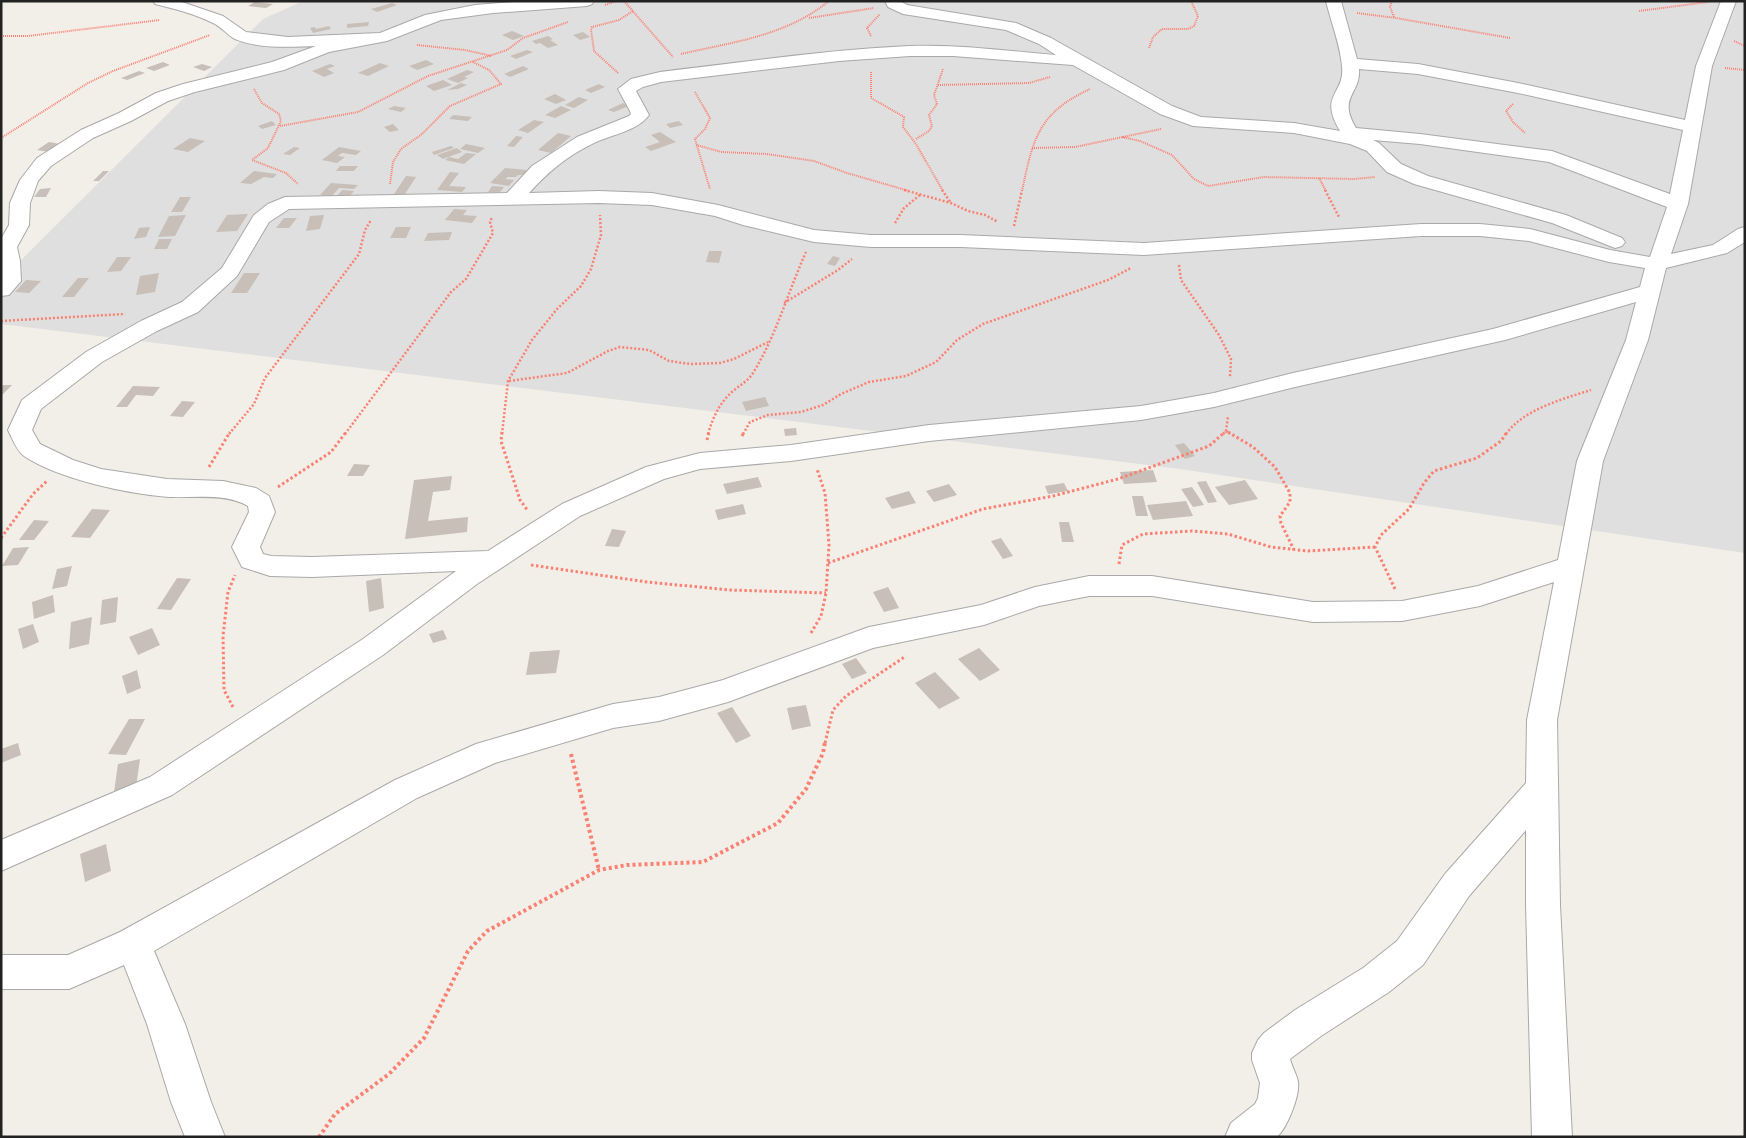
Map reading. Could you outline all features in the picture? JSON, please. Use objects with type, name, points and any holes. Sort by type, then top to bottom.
[{"type":"street","points":[[160,1],[204,13],[232,28],[239,34],[263,40],[387,36]]},
{"type":"street","points":[[1552,1137],[1543,905],[1542,720],[1590,461],[1637,340],[1658,261],[1675,217],[1704,66],[1729,1]]},
{"type":"street","points":[[204,13],[221,2]]},
{"type":"street","points":[[1,290],[10,281],[10,260],[7,247],[19,226],[20,203],[29,180],[44,162],[87,134],[125,117],[162,97],[189,88],[278,66],[325,48],[387,36],[429,19],[454,13],[592,4]]},
{"type":"street","points":[[892,5],[1010,26],[1045,41],[1071,62],[1112,80],[1166,110],[1199,122],[1294,128],[1352,136],[1420,139],[1552,157],[1678,204]]},
{"type":"street","points":[[1335,6],[1350,63],[1351,78],[1343,88],[1338,106],[1344,125],[1352,136],[1373,147],[1394,168],[1421,180],[1559,219],[1658,261]]},
{"type":"street","points":[[504,200],[538,170],[583,140],[635,120],[640,115],[637,106],[628,96],[627,89],[644,81],[684,74],[890,52],[953,51],[1071,62]]},
{"type":"street","points":[[1350,63],[1418,69],[1518,88],[1692,127]]},
{"type":"street","points":[[494,560],[382,566],[270,566],[252,560],[246,547],[262,512],[260,502],[247,494],[201,489],[167,488],[99,477],[64,466],[31,448],[20,430],[30,405],[94,357],[190,306],[230,272],[261,219],[274,208],[285,203],[302,201],[382,203],[599,197],[652,199],[718,211],[750,222],[814,236],[872,241],[1031,244],[1144,249],[1421,230],[1480,230],[1530,236],[1609,256],[1658,261],[1720,249],[1745,233]]},
{"type":"street","points":[[1,856],[161,786],[373,646],[466,577],[542,528],[571,510],[655,473],[700,461],[811,450],[939,432],[1141,413],[1223,398],[1293,380],[1497,335],[1650,291]]},
{"type":"street","points":[[1,972],[30,974],[69,972],[133,944],[406,789],[487,753],[613,716],[659,709],[728,690],[869,638],[984,616],[1035,597],[1089,586],[1152,586],[1214,598],[1313,612],[1402,611],[1480,596],[1570,566]]},
{"type":"street","points":[[1245,1137],[1269,1118],[1278,1099],[1279,1082],[1271,1060],[1271,1054],[1277,1046],[1308,1023],[1376,980],[1410,954],[1457,885],[1543,788]]},
{"type":"street","points":[[133,944],[166,1024],[191,1102],[205,1137]]},
{"type":"path","points":[[592,4],[616,1]]},
{"type":"path","points":[[624,1],[673,56],[710,118],[705,129],[695,139],[704,164],[708,185],[718,211]]},
{"type":"path","points":[[808,18],[828,1]]},
{"type":"path","points":[[1149,48],[1151,38],[1157,31],[1165,28],[1188,29],[1194,26],[1198,16],[1191,1]]},
{"type":"path","points":[[1392,1],[1390,7],[1394,17]]},
{"type":"path","points":[[1686,1],[1692,5]]},
{"type":"path","points":[[1639,12],[1713,1]]},
{"type":"path","points":[[673,56],[766,36],[808,18],[892,5]]},
{"type":"path","points":[[890,52],[868,33],[867,28],[892,5]]},
{"type":"path","points":[[1335,6],[1477,34],[1510,38]]},
{"type":"path","points":[[627,89],[609,63],[594,51],[590,32],[592,27],[619,20],[633,10]]},
{"type":"path","points":[[1,36],[28,36],[204,13]]},
{"type":"path","points":[[280,126],[358,112],[428,76],[492,56],[507,50],[523,38],[563,25],[570,20]]},
{"type":"path","points":[[1,138],[88,83],[190,42],[232,28]]},
{"type":"path","points":[[387,36],[419,45],[465,50],[492,56]]},
{"type":"path","points":[[916,139],[929,131],[932,126],[929,115],[937,104],[934,96],[941,73],[953,51]]},
{"type":"path","points":[[866,54],[871,73],[871,98],[904,117],[904,127],[916,139],[922,156],[941,190],[951,203]]},
{"type":"path","points":[[201,489],[208,468],[234,426],[254,404],[265,378],[359,254],[365,230],[390,189],[389,170],[395,156],[406,144],[429,129],[442,111],[456,103],[475,98],[501,84],[489,70],[473,62]]},
{"type":"path","points":[[938,85],[981,87],[1011,83],[1030,85],[1037,83],[1071,62]]},
{"type":"path","points":[[245,74],[262,103],[279,114],[280,126],[268,148],[252,160],[291,174],[298,184],[302,201]]},
{"type":"path","points":[[1013,231],[1031,148],[1048,116],[1077,95],[1112,80]]},
{"type":"path","points":[[1518,88],[1519,97],[1506,111],[1513,122],[1552,157]]},
{"type":"path","points":[[1031,148],[1075,147],[1199,122]]},
{"type":"path","points":[[1122,138],[1140,140],[1172,155],[1194,179],[1208,186],[1264,177],[1354,179],[1394,177],[1421,180]]},
{"type":"path","points":[[696,145],[722,152],[767,154],[814,161],[847,173],[951,203],[968,211],[985,215],[1031,244]]},
{"type":"path","points":[[1319,178],[1348,236]]},
{"type":"path","points":[[784,303],[838,270],[896,222],[904,208],[921,194]]},
{"type":"path","points":[[542,528],[520,500],[501,441],[508,381],[532,340],[557,309],[581,286],[591,269],[601,235],[599,197]]},
{"type":"path","points":[[260,502],[298,472],[331,452],[451,292],[466,279],[493,233],[490,222],[504,200]]},
{"type":"path","points":[[700,461],[707,441],[711,418],[733,391],[746,383],[752,375],[814,236]]},
{"type":"path","points":[[739,458],[742,434],[750,422],[768,414],[800,412],[823,405],[841,394],[869,382],[906,376],[936,362],[957,340],[982,324],[1108,280],[1173,248],[1181,280],[1199,309],[1219,335],[1231,359],[1230,378],[1223,398],[1226,431]]},
{"type":"path","points":[[1,321],[126,314],[163,319]]},
{"type":"path","points":[[508,381],[567,373],[608,351],[620,347],[649,350],[669,361],[691,364],[720,363],[734,359],[768,342]]},
{"type":"path","points":[[1375,547],[1381,535],[1409,509],[1424,483],[1434,471],[1477,458],[1501,442],[1509,430],[1527,416],[1558,401],[1622,380]]},
{"type":"path","points":[[1226,431],[1253,447],[1275,467],[1290,493],[1290,502],[1280,516],[1281,523],[1294,550]]},
{"type":"path","points":[[828,563],[983,509],[1053,496],[1118,480],[1209,446],[1226,431]]},
{"type":"path","points":[[779,672],[808,639],[821,616],[826,593],[829,545],[825,493],[811,450]]},
{"type":"path","points":[[1,538],[33,494],[64,466]]},
{"type":"path","points":[[1113,586],[1122,545],[1143,534],[1192,530],[1228,534],[1271,547],[1308,551],[1375,547]]},
{"type":"path","points":[[246,547],[228,592],[223,636],[224,690],[246,731]]},
{"type":"path","points":[[1375,547],[1402,611]]},
{"type":"path","points":[[494,560],[648,582],[730,590],[826,593]]},
{"type":"path","points":[[318,1137],[334,1114],[389,1074],[424,1038],[468,951],[487,931],[554,896],[598,870],[627,865],[703,862],[778,823],[806,789],[823,753],[827,728],[833,710],[846,696],[908,655]]},
{"type":"path","points":[[565,730],[598,870]]},
{"type":"shaded area","points":[[303,1],[1745,1],[1745,553],[1180,469],[1,324],[1,280],[263,19]]},
{"type":"building","points":[[255,2],[273,4],[266,8],[248,6]]},
{"type":"building","points":[[392,3],[397,5],[377,12],[371,9]]},
{"type":"building","points":[[369,22],[368,26],[347,28],[347,24]]},
{"type":"building","points":[[329,26],[331,29],[313,33],[310,28],[315,27],[316,29]]},
{"type":"building","points":[[512,31],[524,36],[513,40],[502,35]]},
{"type":"building","points":[[583,32],[590,37],[580,40],[573,35]]},
{"type":"building","points":[[548,36],[553,39],[550,40],[558,45],[548,48],[532,41]]},
{"type":"building","points":[[527,50],[533,52],[516,59],[510,56]]},
{"type":"building","points":[[426,60],[434,64],[417,70],[409,66]]},
{"type":"building","points":[[163,62],[170,65],[154,71],[146,68]]},
{"type":"building","points":[[380,63],[389,66],[368,76],[358,73]]},
{"type":"building","points":[[202,64],[212,67],[204,71],[193,67]]},
{"type":"building","points":[[330,64],[335,66],[327,69],[334,73],[324,77],[312,71]]},
{"type":"building","points":[[523,66],[529,69],[510,77],[504,74]]},
{"type":"building","points":[[467,70],[474,72],[464,77],[468,78],[458,83],[447,79]]},
{"type":"building","points":[[139,71],[145,73],[127,80],[121,78]]},
{"type":"building","points":[[443,80],[452,85],[434,91],[426,86]]},
{"type":"building","points":[[461,83],[467,85],[458,89],[447,90]]},
{"type":"building","points":[[599,84],[605,87],[591,93],[585,90]]},
{"type":"building","points":[[555,94],[566,100],[556,104],[544,99]]},
{"type":"building","points":[[579,97],[588,100],[574,108],[565,105]]},
{"type":"building","points":[[623,103],[629,106],[614,112],[608,110]]},
{"type":"building","points":[[394,106],[406,108],[401,112],[388,109]]},
{"type":"building","points":[[561,106],[571,110],[555,118],[545,115]]},
{"type":"building","points":[[453,115],[472,117],[468,121],[449,119]]},
{"type":"building","points":[[534,120],[544,122],[528,133],[518,130]]},
{"type":"building","points":[[272,121],[276,125],[262,129],[258,126]]},
{"type":"building","points":[[679,121],[683,125],[670,128],[666,124]]},
{"type":"building","points":[[393,124],[399,130],[390,132],[384,127]]},
{"type":"building","points":[[660,132],[676,142],[651,151],[645,147],[660,142],[651,135]]},
{"type":"building","points":[[558,133],[571,136],[551,153],[538,150]]},
{"type":"building","points":[[516,136],[523,137],[514,147],[507,146]]},
{"type":"building","points":[[190,138],[205,141],[188,152],[173,149]]},
{"type":"building","points":[[49,142],[61,144],[49,152],[37,150]]},
{"type":"building","points":[[466,144],[485,148],[478,153],[460,149]]},
{"type":"building","points":[[451,146],[454,148],[434,155],[432,152]]},
{"type":"building","points":[[294,147],[300,148],[290,155],[283,154]]},
{"type":"building","points":[[339,147],[361,151],[356,155],[342,153],[338,156],[345,157],[337,163],[322,160]]},
{"type":"building","points":[[457,148],[462,152],[443,159],[437,155]]},
{"type":"building","points":[[466,153],[476,154],[464,164],[445,160],[449,157],[458,159]]},
{"type":"building","points":[[340,166],[358,166],[354,171],[336,171]]},
{"type":"building","points":[[505,168],[527,170],[523,175],[505,179],[514,180],[509,186],[490,183]]},
{"type":"building","points":[[103,171],[109,171],[99,181],[93,181]]},
{"type":"building","points":[[254,171],[277,174],[273,178],[264,177],[251,184],[240,183]]},
{"type":"building","points":[[450,172],[459,173],[449,186],[466,187],[462,192],[437,190]]},
{"type":"building","points":[[406,176],[416,177],[405,194],[394,194]]},
{"type":"building","points":[[331,183],[358,185],[354,189],[339,188],[332,196],[320,195]]},
{"type":"building","points":[[492,186],[504,187],[500,192],[488,192]]},
{"type":"building","points":[[51,188],[46,197],[34,197],[40,189]]},
{"type":"building","points":[[342,190],[354,191],[349,197],[337,196]]},
{"type":"building","points":[[180,197],[191,197],[182,212],[171,212]]},
{"type":"building","points":[[454,209],[467,210],[463,215],[477,216],[472,223],[445,220]]},
{"type":"building","points":[[248,214],[237,231],[216,232],[227,215]]},
{"type":"building","points":[[186,215],[175,236],[158,237],[169,216]]},
{"type":"building","points":[[324,215],[320,229],[306,231],[310,216]]},
{"type":"building","points":[[284,218],[297,218],[289,228],[276,228]]},
{"type":"building","points":[[150,227],[146,237],[134,239],[139,228]]},
{"type":"building","points":[[396,227],[411,227],[406,238],[390,238]]},
{"type":"building","points":[[452,232],[449,240],[424,241],[428,233]]},
{"type":"building","points":[[159,239],[172,239],[167,249],[154,249]]},
{"type":"building","points":[[709,251],[722,251],[719,263],[706,262]]},
{"type":"building","points":[[833,256],[840,258],[835,266],[827,264]]},
{"type":"building","points":[[117,257],[131,257],[121,271],[107,272]]},
{"type":"building","points":[[159,273],[155,292],[136,295],[140,276]]},
{"type":"building","points":[[244,273],[260,273],[247,293],[231,293]]},
{"type":"building","points":[[78,278],[89,278],[74,297],[62,297]]},
{"type":"building","points":[[26,280],[41,281],[29,293],[15,292]]},
{"type":"building","points":[[3,385],[12,385],[1,396],[1,387]]},
{"type":"building","points":[[133,386],[160,387],[153,396],[136,395],[127,407],[116,407]]},
{"type":"building","points":[[765,397],[769,406],[746,411],[742,402]]},
{"type":"building","points":[[182,401],[195,402],[183,417],[170,416]]},
{"type":"building","points":[[796,428],[797,435],[785,436],[784,429]]},
{"type":"building","points":[[1184,443],[1195,456],[1185,459],[1175,445]]},
{"type":"building","points":[[354,464],[370,465],[363,476],[347,476]]},
{"type":"building","points":[[1153,470],[1157,482],[1124,484],[1120,472]]},
{"type":"building","points":[[452,476],[450,490],[433,492],[428,521],[468,517],[467,532],[405,539],[414,480]]},
{"type":"building","points":[[758,477],[762,487],[727,494],[723,484]]},
{"type":"building","points":[[1245,480],[1258,499],[1229,505],[1215,487]]},
{"type":"building","points":[[1206,481],[1217,502],[1208,503],[1197,482]]},
{"type":"building","points":[[1064,483],[1068,491],[1048,494],[1045,486]]},
{"type":"building","points":[[949,484],[957,495],[934,502],[926,491]]},
{"type":"building","points":[[1192,487],[1204,505],[1193,507],[1181,489]]},
{"type":"building","points":[[909,491],[916,503],[892,509],[885,498]]},
{"type":"building","points":[[1132,496],[1143,496],[1148,516],[1136,516]]},
{"type":"building","points":[[1186,501],[1193,516],[1153,520],[1147,505]]},
{"type":"building","points":[[743,504],[746,514],[718,520],[715,510]]},
{"type":"building","points":[[92,509],[110,510],[90,538],[71,537]]},
{"type":"building","points":[[34,520],[49,521],[34,540],[19,540]]},
{"type":"building","points":[[1059,522],[1069,522],[1074,542],[1062,542]]},
{"type":"building","points":[[612,529],[626,531],[619,547],[605,546]]},
{"type":"building","points":[[1001,538],[1013,556],[1003,559],[991,541]]},
{"type":"building","points":[[29,547],[18,565],[2,566],[13,548]]},
{"type":"building","points":[[72,566],[67,586],[52,589],[57,569]]},
{"type":"building","points":[[177,578],[191,579],[171,610],[157,609]]},
{"type":"building","points":[[381,578],[384,608],[369,612],[366,581]]},
{"type":"building","points":[[888,587],[899,608],[884,612],[873,592]]},
{"type":"building","points":[[53,595],[55,612],[34,619],[32,602]]},
{"type":"building","points":[[118,597],[116,622],[100,625],[102,600]]},
{"type":"building","points":[[92,617],[89,644],[69,649],[71,622]]},
{"type":"building","points":[[33,624],[39,642],[23,649],[18,629]]},
{"type":"building","points":[[152,628],[160,645],[138,655],[129,637]]},
{"type":"building","points":[[443,630],[447,639],[433,643],[429,634]]},
{"type":"building","points":[[979,648],[1000,670],[980,681],[958,659]]},
{"type":"building","points":[[560,650],[556,673],[526,675],[530,652]]},
{"type":"building","points":[[856,658],[867,673],[852,679],[842,664]]},
{"type":"building","points":[[137,670],[141,688],[127,694],[122,676]]},
{"type":"building","points":[[935,672],[960,698],[939,709],[915,683]]},
{"type":"building","points":[[806,705],[811,726],[792,730],[787,708]]},
{"type":"building","points":[[732,707],[751,736],[736,743],[717,713]]},
{"type":"building","points":[[129,719],[145,719],[126,755],[108,754]]},
{"type":"building","points":[[18,743],[21,755],[1,763],[1,749]]},
{"type":"building","points":[[140,759],[135,794],[113,799],[118,764]]},
{"type":"building","points":[[106,844],[111,871],[85,882],[80,854]]}]
